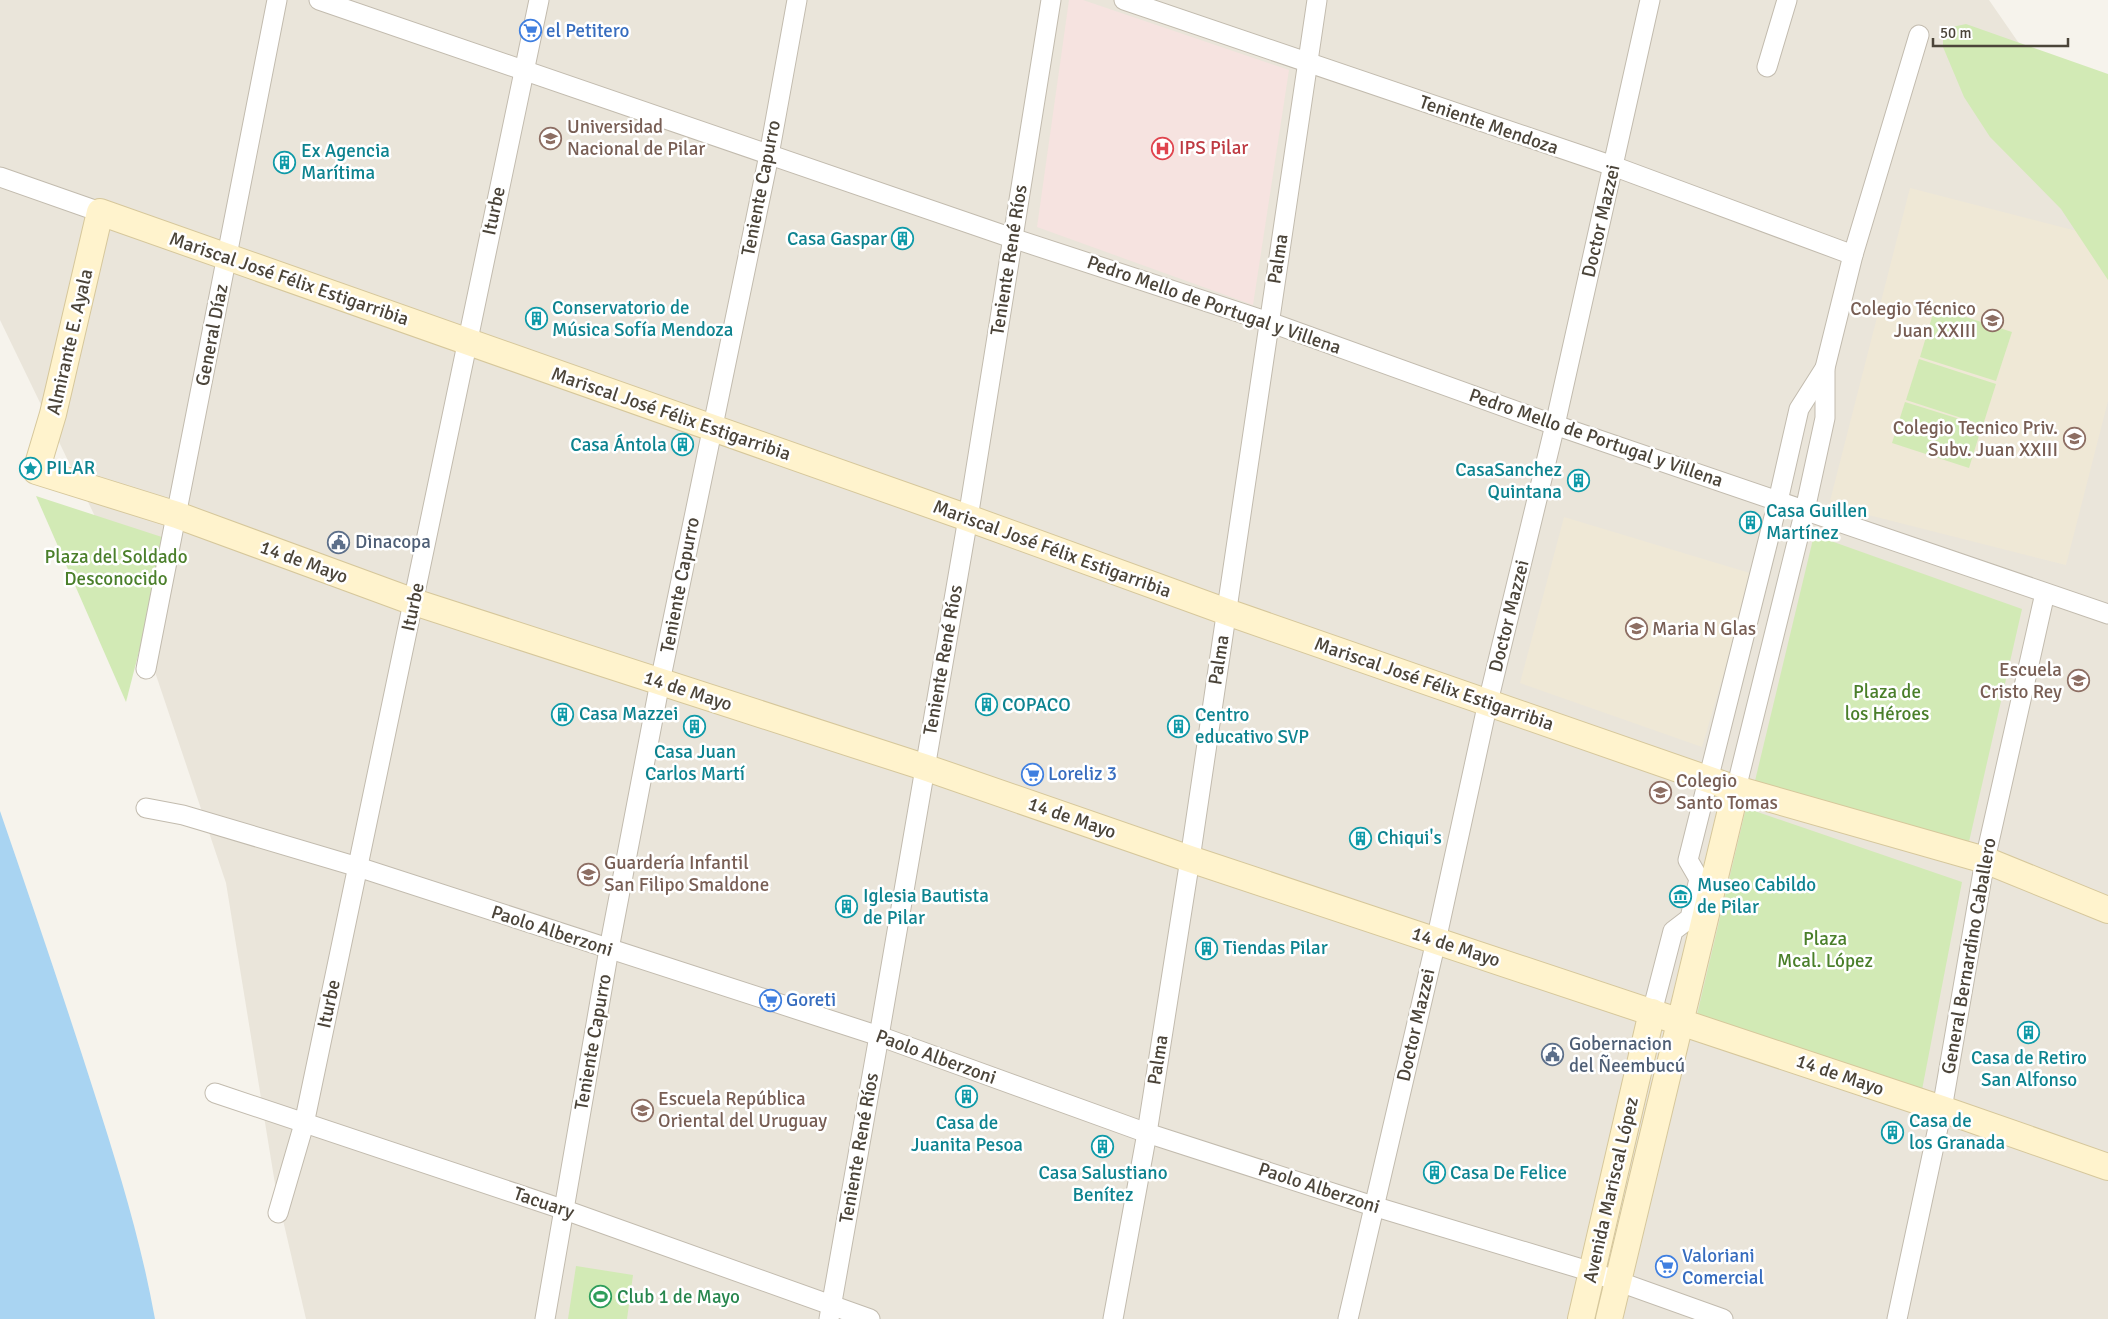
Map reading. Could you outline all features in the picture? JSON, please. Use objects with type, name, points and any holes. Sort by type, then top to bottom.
[{"type":"main road","name":"Mariscal José Félix Estigarribia","points":[[100,212],[968,518],[1227,612],[1707,779],[1985,860],[2108,910]]},
{"type":"main road","name":"Almirante E. Ayala","points":[[36,471],[53,414],[100,212]]},
{"type":"main road","name":"14 de Mayo","points":[[36,471],[177,515],[414,602],[924,767],[1190,859],[1680,1021],[2108,1167]]},
{"type":"main road","name":"Avenida Mariscal López","points":[[1609,1319],[1736,789]]},
{"type":"main road","name":"Avenida Mariscal López","points":[[1581,1319],[1652,1012]]},
{"type":"street","name":"General Díaz","points":[[146,669],[278,0]]},
{"type":"street","name":"Pedro Mello de Portugal y Villena","points":[[318,0],[1012,238],[1269,322],[1555,425],[2108,614]]},
{"type":"street","name":"Iturbe","points":[[278,1213],[304,1124],[540,0]]},
{"type":"street","name":"Teniente Capurro","points":[[545,1319],[609,949],[660,682],[769,155],[797,0]]},
{"type":"street","name":"Teniente René Ríos","points":[[830,1312],[968,518],[1051,0]]},
{"type":"street","name":"Teniente Mendoza","points":[[1124,0],[1613,166],[1853,255]]},
{"type":"street","name":"Palma","points":[[1113,1319],[1147,1133],[1190,859],[1317,0]]},
{"type":"street","name":"Doctor Mazzei","points":[[1348,1319],[1436,941],[1488,702],[1555,425],[1650,0]]},
{"type":"street","points":[[1767,67],[1787,0]]},
{"type":"street","points":[[1736,789],[1805,510],[1825,418],[1825,368],[1853,255],[1919,36]]},
{"type":"street","name":"Mariscal José Félix Estigarribia","points":[[0,177],[100,212]]},
{"type":"street","name":"Avenida Mariscal López","points":[[1652,1012],[1673,931],[1690,918],[1699,879],[1688,860],[1778,501],[1799,409],[1825,368]]},
{"type":"street","name":"General Bernardino Caballero","points":[[1896,1319],[1942,1109],[1985,860],[2045,593]]},
{"type":"street","name":"Paolo Alberzoni","points":[[146,808],[183,815],[358,867],[879,1036],[1147,1133],[1373,1206],[1592,1272],[1723,1319]]},
{"type":"street","name":"Tacuary","points":[[215,1094],[565,1210],[830,1312],[870,1319]]},
{"type":"shaded area","points":[[0,0],[1989,0],[2108,172],[2108,1319],[306,1319],[276,1190],[226,883],[120,568],[0,320]]},
{"type":"shaded area","name":"IPS Pilar","points":[[1069,0],[1083,0],[1289,70],[1253,305],[1037,227]]},
{"type":"shaded area","name":"Colegio Técnico Juan XXIII","points":[[1910,188],[2108,239],[2108,401],[2066,565],[1829,505]]},
{"type":"shaded area","name":"Maria N Glas","points":[[1564,517],[1753,574],[1702,747],[1520,683]]},
{"type":"green space","points":[[1966,24],[2108,74],[2108,280],[2061,209],[1990,137],[1964,97],[1943,47],[1943,29]]},
{"type":"green space","points":[[1935,307],[2012,332],[1996,381],[1920,357]]},
{"type":"green space","points":[[1919,359],[1996,384],[1983,425],[1906,400]]},
{"type":"green space","points":[[1905,402],[1982,426],[1969,468],[1892,443]]},
{"type":"green space","name":"Plaza del Soldado Desconocido","points":[[36,496],[168,539],[126,702]]},
{"type":"green space","name":"Plaza de los Héroes","points":[[1814,535],[2022,609],[1966,855],[1754,785]]},
{"type":"green space","name":"Plaza Mcal. López","points":[[1746,808],[1962,882],[1921,1095],[1695,1023]]},
{"type":"green space","name":"Club 1 de Mayo","points":[[576,1266],[633,1275],[627,1319],[568,1319]]},
{"type":"water","points":[[0,811],[60,986],[112,1148],[136,1233],[155,1319],[0,1319]]},
{"type":"place","name":"el Petitero","points":[[530,31]]},
{"type":"place","name":"Universidad Nacional de Pilar","points":[[551,138]]},
{"type":"place","name":"IPS Pilar","points":[[1163,148]]},
{"type":"place","name":"Ex Agencia Marítima","points":[[285,162]]},
{"type":"place","name":"Casa Gaspar","points":[[903,239]]},
{"type":"place","name":"Conservatorio de Música Sofía Mendoza","points":[[536,319]]},
{"type":"place","name":"Colegio Técnico Juan XXIII","points":[[1992,320]]},
{"type":"place","name":"Colegio Tecnico Priv. Subv. Juan XXIII","points":[[2074,439]]},
{"type":"place","name":"Casa Ántola","points":[[683,445]]},
{"type":"place","name":"PILAR","points":[[30,468]]},
{"type":"place","name":"CasaSanchez Quintana","points":[[1578,481]]},
{"type":"place","name":"Casa Guillen Martínez","points":[[1750,522]]},
{"type":"place","name":"Dinacopa","points":[[339,542]]},
{"type":"place","name":"Maria N Glas","points":[[1636,629]]},
{"type":"place","name":"Escuela Cristo Rey","points":[[2078,681]]},
{"type":"place","name":"COPACO","points":[[986,705]]},
{"type":"place","name":"Casa Mazzei","points":[[563,714]]},
{"type":"place","name":"Casa Juan Carlos Martí","points":[[695,726]]},
{"type":"place","name":"Centro educativo SVP","points":[[1179,726]]},
{"type":"place","name":"Loreliz 3","points":[[1032,774]]},
{"type":"place","name":"Colegio Santo Tomas","points":[[1660,792]]},
{"type":"place","name":"Chiqui's","points":[[1361,838]]},
{"type":"place","name":"Guardería Infantil San Filipo Smaldone","points":[[588,874]]},
{"type":"place","name":"Museo Cabildo de Pilar","points":[[1681,896]]},
{"type":"place","name":"Iglesia Bautista de Pilar","points":[[847,907]]},
{"type":"place","name":"Tiendas Pilar","points":[[1207,948]]},
{"type":"place","name":"Goreti","points":[[770,1000]]},
{"type":"place","name":"Casa de Retiro San Alfonso","points":[[2029,1032]]},
{"type":"place","name":"Gobernacion del Ñeembucú","points":[[1553,1055]]},
{"type":"place","name":"Casa de Juanita Pesoa","points":[[967,1097]]},
{"type":"place","name":"Escuela República Oriental del Uruguay","points":[[642,1110]]},
{"type":"place","name":"Casa de los Granada","points":[[1893,1132]]},
{"type":"place","name":"Casa Salustiano Benítez","points":[[1103,1147]]},
{"type":"place","name":"Casa De Felice","points":[[1434,1173]]},
{"type":"place","name":"Valoriani Comercial","points":[[1666,1267]]},
{"type":"place","name":"Club 1 de Mayo","points":[[601,1297]]}]
